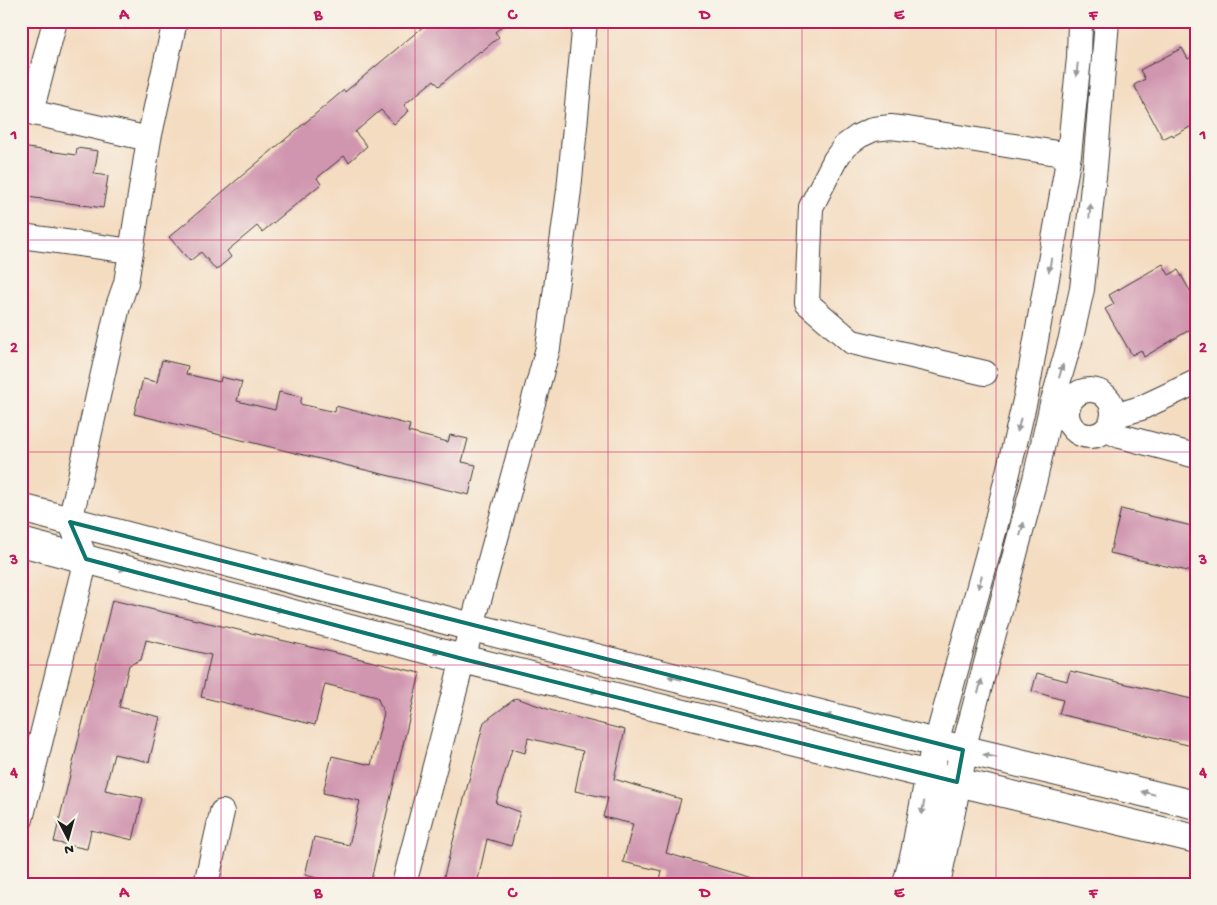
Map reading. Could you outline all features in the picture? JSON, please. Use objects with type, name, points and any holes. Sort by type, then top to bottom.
[{"type":"main road","points":[[21,508],[472,628],[963,750],[1196,805]]},
{"type":"main road","points":[[21,542],[463,659],[957,782],[1196,839]]},
{"type":"main road","points":[[907,884],[915,853],[936,743]]},
{"type":"main road","points":[[936,884],[963,750]]},
{"type":"street","points":[[55,21],[26,111],[149,139]]},
{"type":"street","points":[[21,819],[86,559],[70,522],[118,306],[126,282],[149,139],[175,21]]},
{"type":"street","points":[[404,884],[548,348],[569,190],[585,21]]},
{"type":"street","points":[[936,743],[995,528],[1026,396],[1069,155],[1080,21]]},
{"type":"street","points":[[963,750],[1035,479],[1060,405],[1071,338],[1082,289],[1095,167],[1107,21]]},
{"type":"street","points":[[985,373],[852,342],[807,303],[811,207],[834,160],[845,146],[859,136],[874,130],[891,127],[908,129],[1069,155]]},
{"type":"street","points":[[21,236],[131,251]]},
{"type":"street","points":[[1060,405],[1072,428],[1078,433],[1093,436],[1100,434],[1110,423],[1196,382]]},
{"type":"street","points":[[1026,396],[1060,405],[1076,394],[1090,390],[1098,391],[1105,394],[1110,400],[1113,408],[1110,423],[1120,436],[1196,456]]},
{"type":"street","points":[[206,884],[222,812]]},
{"type":"highlighted area","points":[[70,522],[963,750],[957,782],[463,659],[86,559]]},
{"type":"building","points":[[430,21],[508,21],[495,32],[499,37],[439,86],[434,80],[404,105],[409,111],[394,124],[381,110],[355,132],[367,146],[349,162],[344,156],[317,178],[321,184],[262,232],[257,226],[227,251],[231,257],[216,270],[201,252],[190,261],[169,237],[344,90],[345,92]]},
{"type":"building","points":[[1182,48],[1188,59],[1196,55],[1196,124],[1163,139],[1134,85],[1145,79],[1140,70]]},
{"type":"building","points":[[21,147],[76,155],[77,148],[98,151],[94,174],[108,176],[103,208],[21,196]]},
{"type":"building","points":[[1163,264],[1169,275],[1178,270],[1196,301],[1196,326],[1144,357],[1141,350],[1132,355],[1105,309],[1114,304],[1109,295]]},
{"type":"building","points":[[162,360],[188,366],[186,374],[220,382],[221,377],[242,382],[237,401],[275,410],[279,392],[302,397],[300,404],[335,412],[336,406],[410,425],[408,432],[448,442],[450,435],[468,439],[462,462],[476,465],[469,495],[134,414],[143,379],[157,382]]},
{"type":"building","points":[[1121,509],[1196,527],[1196,573],[1110,553]]},
{"type":"building","points":[[112,600],[420,673],[370,884],[342,884],[305,875],[314,837],[349,845],[360,801],[323,793],[332,756],[371,765],[384,713],[377,697],[325,684],[315,725],[201,697],[211,655],[146,640],[141,660],[129,665],[119,707],[160,717],[149,762],[114,754],[105,790],[143,798],[133,840],[91,830],[87,849],[54,842]]},
{"type":"building","points":[[1070,671],[1196,700],[1196,747],[1059,714],[1063,700],[1032,691],[1037,673],[1067,681]]},
{"type":"building","points":[[516,698],[559,713],[625,730],[614,779],[681,799],[666,853],[754,879],[753,884],[659,884],[662,871],[623,862],[633,824],[603,817],[608,798],[575,791],[583,751],[528,738],[525,753],[512,749],[496,803],[520,812],[511,846],[487,839],[477,884],[442,884],[484,722]]}]
